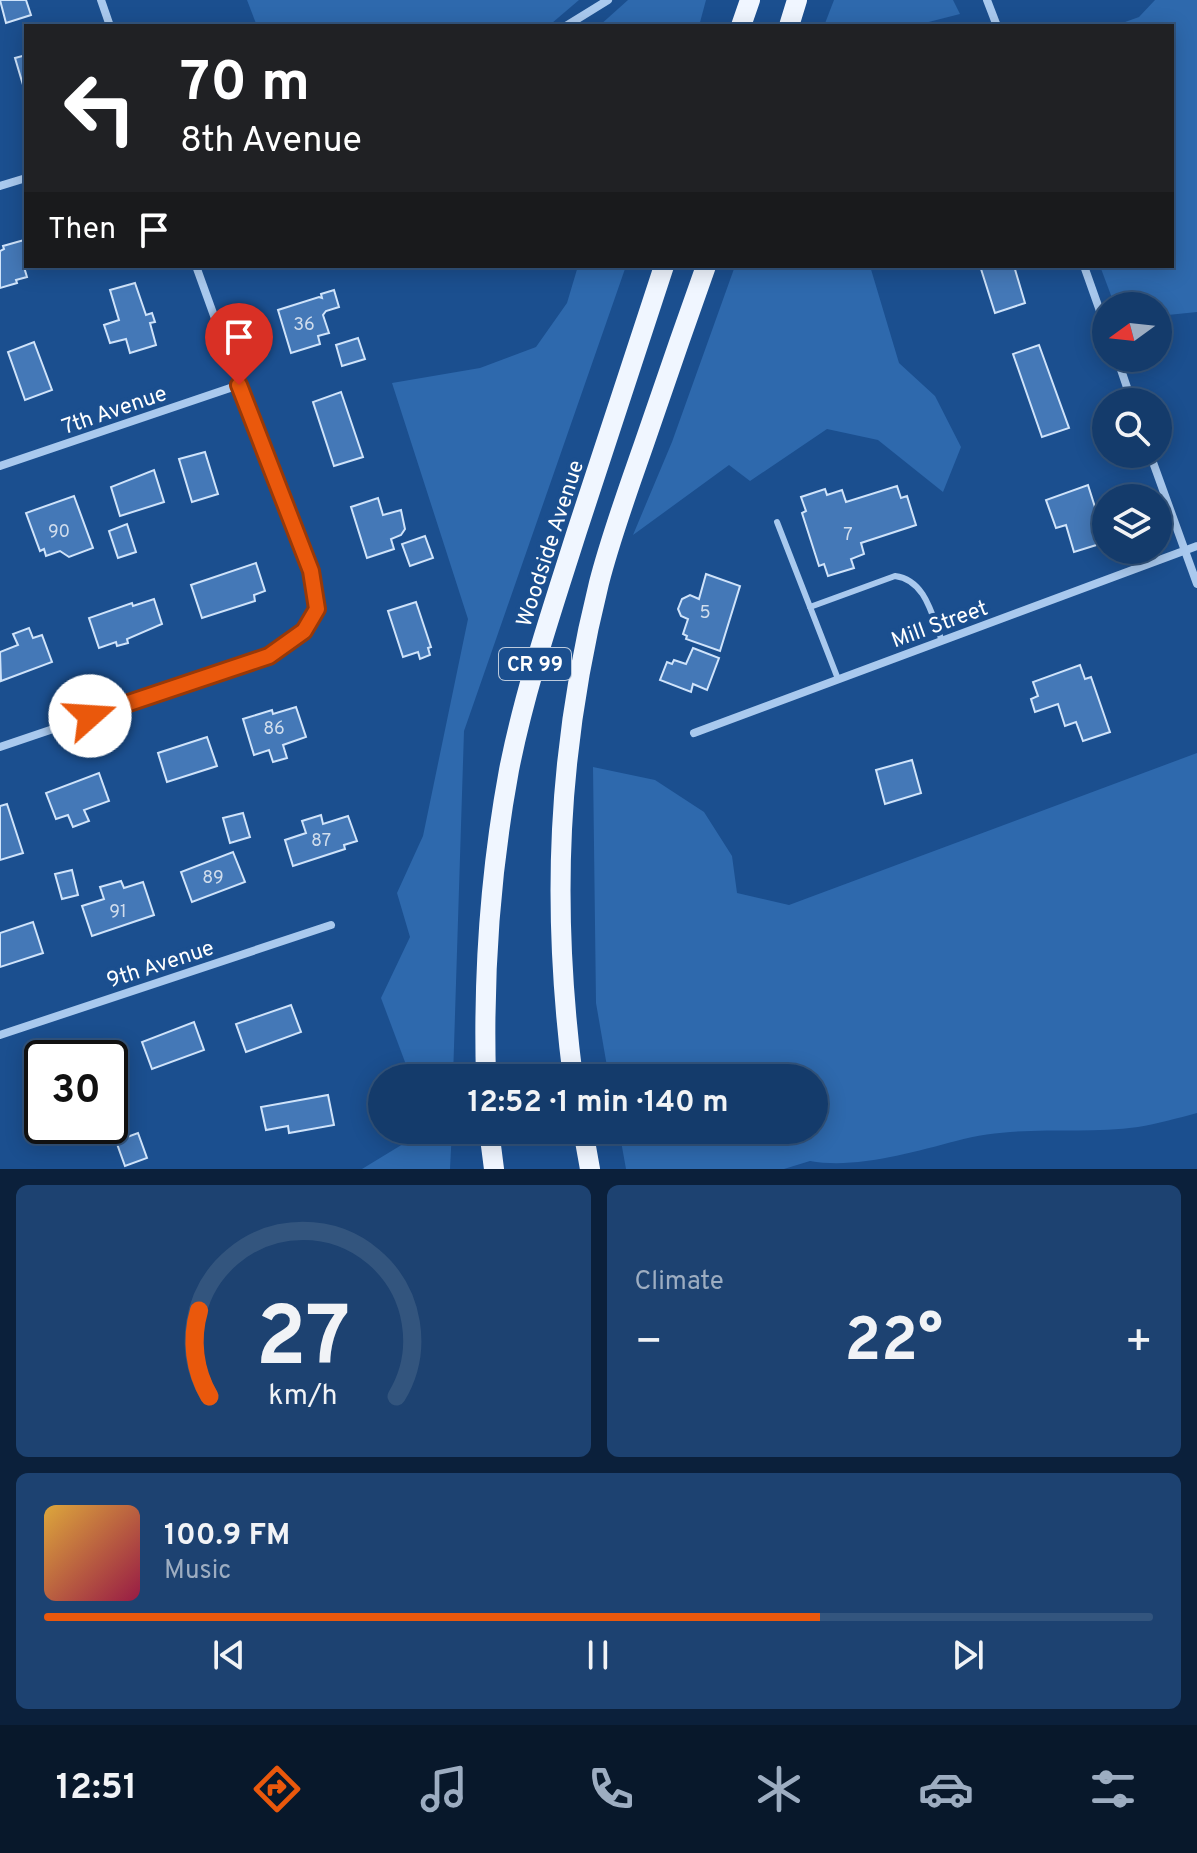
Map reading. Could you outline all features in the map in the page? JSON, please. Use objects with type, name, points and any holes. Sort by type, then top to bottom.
[{"type":"main road","points":[[742,24],[750,0]]},
{"type":"main road","points":[[790,24],[797,0]]},
{"type":"main road","name":"Woodside Avenue","points":[[486,1064],[487,937],[496,852],[510,768],[529,684],[663,268]]},
{"type":"main road","name":"CR 99","points":[[571,1064],[563,999],[559,915],[560,832],[567,751],[581,662],[600,580],[624,502],[705,268]]},
{"type":"main road","points":[[491,1144],[494,1169]]},
{"type":"main road","points":[[586,1144],[590,1169]]},
{"type":"street","points":[[101,0],[109,24]]},
{"type":"street","points":[[569,24],[608,0]]},
{"type":"street","points":[[987,0],[996,24]]},
{"type":"street","points":[[0,186],[24,179]]},
{"type":"street","points":[[0,747],[269,656],[304,631],[317,609],[311,571],[197,268]]},
{"type":"street","points":[[1085,268],[1093,292]]},
{"type":"street","name":"7th Avenue","points":[[0,466],[239,385]]},
{"type":"street","points":[[1155,468],[1197,584]]},
{"type":"street","name":"Mill Street","points":[[694,733],[1197,546]]},
{"type":"street","name":"9th Avenue","points":[[0,1035],[331,925]]},
{"type":"lane","points":[[777,522],[838,679]]},
{"type":"lane","points":[[810,607],[895,576],[907,578],[923,594],[942,641]]},
{"type":"shaded area","points":[[247,0],[579,0],[548,24],[256,24]]},
{"type":"shaded area","points":[[628,0],[706,0],[700,24],[601,24]]},
{"type":"shaded area","points":[[834,0],[953,0],[960,14],[921,24],[825,24]]},
{"type":"shaded area","points":[[1155,0],[1197,0],[1197,312],[1172,315],[1172,292],[1110,292],[1101,268],[1174,268],[1174,24],[1120,24],[1139,17]]},
{"type":"shaded area","points":[[577,268],[625,268],[464,731],[453,1064],[406,1064],[381,998],[410,937],[397,893],[423,836],[468,619],[392,383],[480,368],[536,347],[567,303]]},
{"type":"shaded area","points":[[734,268],[871,268],[899,363],[935,396],[961,447],[943,492],[878,440],[827,429],[750,481],[729,465],[633,535],[672,442]]},
{"type":"shaded area","points":[[1197,753],[1197,1113],[1138,1127],[1023,1131],[978,1136],[901,1155],[845,1163],[810,1161],[784,1169],[626,1169],[622,1144],[828,1144],[828,1064],[607,1064],[596,1003],[593,767],[655,780],[704,812],[732,856],[737,893],[789,905]]},
{"type":"shaded area","points":[[403,1144],[451,1144],[450,1169],[362,1169]]},
{"type":"building","points":[[0,0],[26,0],[31,15],[6,23]]},
{"type":"building","points":[[24,56],[24,88],[15,58]]},
{"type":"building","points":[[24,240],[27,277],[0,288],[0,251],[4,249],[3,246]]},
{"type":"building","points":[[1015,268],[1025,303],[995,313],[981,269]]},
{"type":"building","points":[[135,283],[146,315],[152,313],[155,322],[150,323],[156,345],[130,353],[126,339],[110,343],[104,325],[119,320],[110,290]]},
{"type":"building","points":[[334,290],[339,307],[323,315],[329,333],[318,336],[320,344],[291,353],[278,310],[322,298],[321,294]]},
{"type":"building","points":[[358,338],[365,359],[342,366],[336,345]]},
{"type":"building","points":[[34,342],[52,390],[25,400],[8,352]]},
{"type":"building","points":[[1039,345],[1069,428],[1042,437],[1013,354]]},
{"type":"building","points":[[341,392],[363,457],[334,466],[313,402]]},
{"type":"building","points":[[205,452],[218,494],[192,502],[179,459]]},
{"type":"building","points":[[154,470],[164,502],[120,516],[111,487]]},
{"type":"building","points":[[1088,485],[1092,498],[1092,546],[1074,552],[1066,525],[1056,528],[1046,500]]},
{"type":"building","points":[[897,486],[901,498],[907,496],[916,525],[861,543],[864,554],[851,559],[854,568],[828,576],[824,564],[819,566],[802,513],[806,511],[801,497],[825,489],[827,495],[842,490],[846,502]]},
{"type":"building","points":[[74,496],[93,548],[69,557],[60,551],[46,556],[44,549],[40,551],[26,513]]},
{"type":"building","points":[[378,498],[383,515],[401,510],[405,529],[401,535],[391,539],[394,549],[367,558],[351,507]]},
{"type":"building","points":[[127,524],[136,552],[118,558],[109,531]]},
{"type":"building","points":[[425,536],[433,558],[410,566],[402,544]]},
{"type":"building","points":[[256,563],[265,591],[254,595],[255,601],[202,618],[191,585]]},
{"type":"building","points":[[706,574],[740,586],[720,651],[686,639],[687,636],[683,634],[688,619],[681,616],[678,609],[682,599],[690,595],[699,599]]},
{"type":"building","points":[[154,599],[162,624],[127,639],[128,643],[117,646],[116,642],[99,648],[89,618]]},
{"type":"building","points":[[416,602],[431,647],[428,648],[430,655],[420,659],[418,652],[403,657],[388,611]]},
{"type":"building","points":[[29,628],[33,638],[42,635],[52,662],[1,681],[0,652],[18,645],[13,634]]},
{"type":"building","points":[[693,648],[719,658],[707,690],[693,684],[691,692],[660,680],[667,662],[672,664],[674,660],[686,664]]},
{"type":"building","points":[[1080,665],[1085,679],[1091,677],[1110,732],[1083,741],[1076,722],[1065,726],[1058,704],[1035,712],[1031,699],[1038,696],[1033,682]]},
{"type":"building","points":[[296,707],[306,737],[283,745],[287,758],[273,762],[269,750],[254,755],[243,719]]},
{"type":"building","points":[[207,737],[217,766],[167,782],[158,753]]},
{"type":"building","points":[[912,760],[921,793],[885,804],[876,770]]},
{"type":"building","points":[[99,773],[109,801],[84,810],[89,821],[73,827],[68,815],[56,819],[46,793]]},
{"type":"building","points":[[7,804],[23,853],[0,860],[0,806]]},
{"type":"building","points":[[243,813],[250,837],[230,843],[223,818]]},
{"type":"building","points":[[321,815],[323,824],[348,816],[357,841],[344,845],[345,849],[293,866],[285,840],[306,833],[302,821]]},
{"type":"building","points":[[233,852],[245,882],[192,902],[181,872]]},
{"type":"building","points":[[72,870],[78,895],[62,899],[55,874]]},
{"type":"building","points":[[121,881],[124,888],[143,882],[154,915],[92,936],[82,906],[104,899],[100,887]]},
{"type":"building","points":[[33,922],[43,953],[0,967],[0,933]]},
{"type":"building","points":[[291,1005],[301,1032],[246,1052],[236,1024]]},
{"type":"building","points":[[194,1022],[204,1050],[152,1069],[142,1042]]},
{"type":"building","points":[[328,1095],[334,1125],[289,1133],[288,1126],[266,1130],[261,1107]]},
{"type":"building","points":[[138,1133],[147,1158],[125,1166],[117,1144],[128,1144],[128,1137]]},
{"type":"route","points":[[90,716],[269,656],[304,631],[317,609],[311,571],[239,385]]}]
